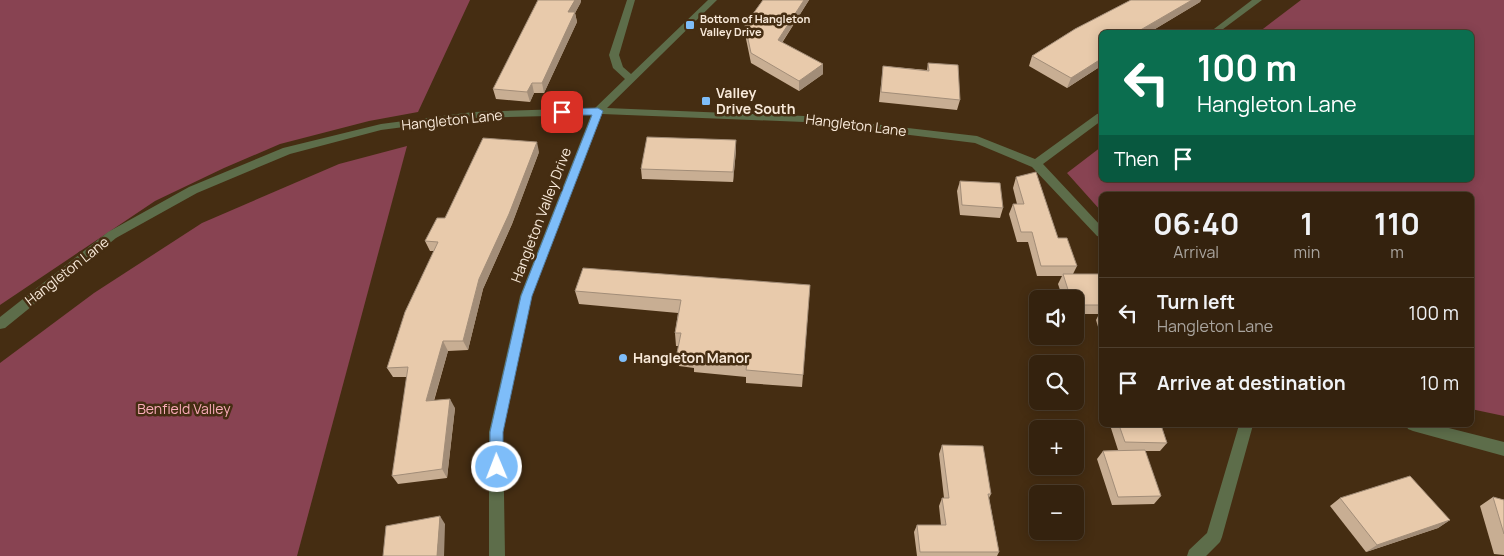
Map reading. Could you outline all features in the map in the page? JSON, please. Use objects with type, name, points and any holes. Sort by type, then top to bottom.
[{"type":"street","points":[[631,0],[614,55],[618,68],[632,80]]},
{"type":"street","name":"Hangleton Valley Drive","points":[[497,556],[496,432],[526,296],[598,111],[713,0]]},
{"type":"street","points":[[1217,30],[1258,0]]},
{"type":"street","name":"Hangleton Lane","points":[[0,324],[112,236],[193,190],[287,151],[381,127],[464,116],[598,111],[814,120],[977,140],[1036,164],[1099,231]]},
{"type":"street","points":[[1036,164],[1099,117]]},
{"type":"street","points":[[1195,556],[1214,537],[1245,427]]},
{"type":"street","points":[[1421,427],[1504,449]]},
{"type":"green space","points":[[0,0],[470,0],[418,112],[369,121],[280,144],[224,168],[155,201],[0,305]]},
{"type":"green space","points":[[1301,0],[1504,0],[1504,416],[1474,410],[1474,192],[1099,192],[1099,209],[1067,173],[1099,149],[1099,182],[1474,182],[1474,30],[1262,30]]},
{"type":"green space","name":"Benfield Valley","points":[[407,146],[297,556],[0,556],[0,363],[94,293],[202,223],[339,164]]},
{"type":"building","points":[[538,0],[575,0],[568,12],[575,12],[542,83],[532,83],[527,92],[493,89]]},
{"type":"building","points":[[763,0],[804,0],[778,40],[823,64],[799,81],[751,53],[745,25]]},
{"type":"building","points":[[1131,0],[1192,0],[1140,30],[1099,30],[1099,60],[1071,78],[1032,56],[1075,29]]},
{"type":"building","points":[[928,63],[958,65],[960,100],[881,92],[883,66],[929,71]]},
{"type":"building","points":[[647,137],[736,140],[733,172],[641,169]]},
{"type":"building","points":[[483,138],[537,142],[509,214],[479,279],[463,341],[443,341],[426,401],[450,399],[442,469],[392,476],[408,367],[387,368],[405,312],[438,242],[425,241],[437,218],[445,218]]},
{"type":"building","points":[[1036,172],[1058,238],[1067,238],[1077,266],[1041,266],[1032,232],[1021,232],[1013,204],[1024,204],[1016,177]]},
{"type":"building","points":[[960,181],[1000,183],[1003,208],[962,205]]},
{"type":"building","name":"Hangleton Manor","points":[[583,268],[810,285],[803,375],[746,370],[747,364],[693,360],[694,355],[677,353],[681,333],[675,333],[681,300],[575,291]]},
{"type":"building","points":[[1063,274],[1099,274],[1099,305],[1084,305],[1084,290],[1068,290]]},
{"type":"building","points":[[1120,427],[1162,427],[1167,443],[1125,442]]},
{"type":"building","points":[[942,445],[983,446],[991,494],[988,494],[999,552],[920,552],[917,525],[946,525],[942,498],[949,498]]},
{"type":"building","points":[[1145,450],[1161,496],[1118,497],[1103,451]]},
{"type":"building","points":[[1410,476],[1450,520],[1377,545],[1340,498]]},
{"type":"building","points":[[1493,497],[1504,500],[1504,534]]},
{"type":"building","points":[[440,516],[437,556],[383,556],[386,526]]},
{"type":"place","name":"Bottom of Hangleton Valley Drive","points":[[690,25]]},
{"type":"place","name":"Valley Drive South","points":[[706,101]]},
{"type":"place","name":"Hangleton Manor","points":[[623,358]]},
{"type":"route","points":[[497,467],[496,432],[526,296],[565,201],[598,111],[562,112]]}]
